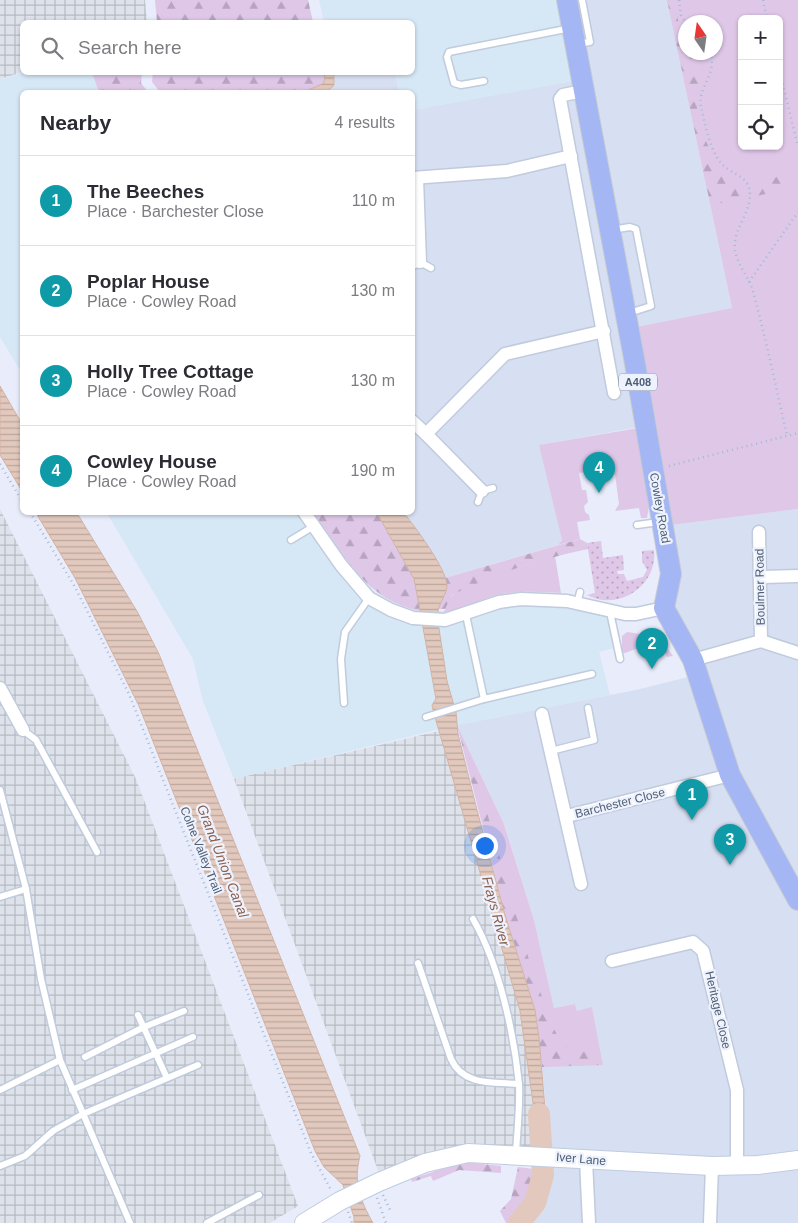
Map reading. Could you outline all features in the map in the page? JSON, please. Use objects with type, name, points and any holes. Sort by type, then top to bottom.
[{"type":"main road","name":"Cowley Road","points":[[567,0],[626,313],[671,574],[664,608]]},
{"type":"main road","points":[[664,608],[693,660],[730,775],[753,813],[797,895]]},
{"type":"main road","name":"Iver Lane","points":[[340,1201],[370,1185],[425,1163],[448,1156],[468,1153],[559,1156],[586,1160],[712,1166],[737,1166],[798,1160]]},
{"type":"main road","points":[[304,1223],[340,1201]]},
{"type":"street","points":[[583,91],[563,95],[560,99],[614,393]]},
{"type":"street","points":[[421,266],[415,178],[507,171],[570,156]]},
{"type":"street","points":[[426,434],[506,354],[604,332]]},
{"type":"street","points":[[610,363],[634,358]]},
{"type":"street","points":[[415,424],[485,494]]},
{"type":"street","points":[[306,515],[341,565],[370,598],[391,610],[417,618],[445,620],[466,615],[499,602],[521,599],[579,598],[610,612],[636,614],[664,608]]},
{"type":"street","name":"Boulmer Road","points":[[759,532],[761,641]]},
{"type":"street","points":[[760,577],[798,576]]},
{"type":"street","points":[[693,660],[761,641],[798,653]]},
{"type":"street","points":[[0,688],[23,730]]},
{"type":"street","name":"Barchester Close","points":[[542,714],[567,816],[581,884]]},
{"type":"street","name":"Barchester Close","points":[[567,816],[730,775]]},
{"type":"street","name":"Heritage Close","points":[[612,960],[693,942],[703,951],[737,1090],[737,1166]]},
{"type":"street","points":[[586,1160],[589,1223]]},
{"type":"street","points":[[710,1223],[712,1166]]},
{"type":"lane","points":[[484,81],[461,85],[454,83],[448,62],[449,52],[574,36],[590,42],[582,0]]},
{"type":"lane","points":[[637,525],[662,522]]},
{"type":"lane","points":[[291,540],[314,526]]},
{"type":"lane","points":[[344,703],[341,658],[344,632],[370,598]]},
{"type":"lane","points":[[610,612],[620,659]]},
{"type":"lane","points":[[466,615],[484,699]]},
{"type":"lane","points":[[426,717],[456,710],[466,704],[484,699],[592,674]]},
{"type":"lane","points":[[552,751],[594,740],[588,708]]},
{"type":"lane","points":[[23,730],[36,740],[97,852]]},
{"type":"lane","points":[[0,790],[26,889],[41,979],[60,1060],[130,1223]]},
{"type":"lane","points":[[0,897],[26,889]]},
{"type":"lane","points":[[473,919],[486,942],[501,988],[518,1084],[521,1155]]},
{"type":"lane","points":[[418,964],[450,1059],[458,1073],[474,1080],[518,1084]]},
{"type":"lane","points":[[85,1056],[144,1028],[184,1012]]},
{"type":"lane","points":[[138,1015],[167,1078]]},
{"type":"lane","points":[[72,1090],[193,1037]]},
{"type":"lane","points":[[0,1090],[60,1060]]},
{"type":"lane","points":[[0,1166],[25,1156],[53,1131],[83,1114],[198,1065]]},
{"type":"lane","points":[[207,1223],[259,1195]]},
{"type":"path","points":[[679,0],[681,15]]},
{"type":"path","points":[[763,0],[766,15]]},
{"type":"path","points":[[712,60],[712,74],[706,84],[701,105],[713,147],[720,162],[727,170],[741,177],[748,186],[748,205],[741,221],[734,247],[749,282],[787,436]]},
{"type":"path","points":[[783,85],[798,147]]},
{"type":"path","points":[[749,282],[798,212]]},
{"type":"path","points":[[653,470],[798,432]]},
{"type":"path","points":[[0,464],[20,498]]},
{"type":"path","name":"Colne Valley Trail","points":[[32,515],[75,587],[129,694],[311,1153],[332,1193],[340,1201]]},
{"type":"path","points":[[370,1185],[386,1223]]},
{"type":"path","points":[[383,1214],[390,1210],[387,1202]]},
{"type":"shaded area","points":[[0,0],[145,0],[147,20],[20,20],[20,73],[0,79]]},
{"type":"shaded area","points":[[319,0],[564,0],[579,80],[415,110],[415,90],[399,90],[395,75],[415,75],[415,20],[324,20]]},
{"type":"shaded area","points":[[564,0],[667,0],[678,60],[680,60],[732,308],[631,328],[663,526],[798,509],[798,893],[749,806],[673,620],[644,426],[540,445],[562,540],[558,545],[445,578],[429,549],[405,515],[415,515],[415,110],[578,80]]},
{"type":"shaded area","points":[[20,74],[93,75],[98,90],[20,90],[20,370],[0,337],[0,79]]},
{"type":"shaded area","points":[[334,75],[395,75],[399,90],[330,90]]},
{"type":"shaded area","points":[[0,509],[136,779],[298,1206],[270,1223],[0,1223]]},
{"type":"shaded area","points":[[108,515],[314,515],[375,592],[421,611],[457,611],[496,596],[517,592],[561,593],[559,602],[607,613],[614,648],[599,652],[610,695],[457,725],[234,779],[203,701],[193,659]]},
{"type":"shaded area","points":[[696,675],[727,771],[798,900],[798,1223],[527,1223],[538,1209],[552,1170],[542,1067],[603,1065],[592,1008],[577,1011],[575,1004],[554,1008],[534,920],[505,826],[457,725],[636,690]]},
{"type":"shaded area","points":[[439,731],[520,1011],[534,1110],[535,1153],[467,1150],[380,1176],[234,779]]},
{"type":"green space","points":[[155,0],[308,0],[313,20],[157,20]]},
{"type":"green space","points":[[667,0],[798,0],[798,509],[663,526],[631,328],[732,308],[680,60],[723,60],[723,15],[678,15],[678,52]]},
{"type":"green space","points":[[667,0],[675,0],[678,20],[678,52]]},
{"type":"green space","points":[[680,60],[704,60],[697,109],[706,141],[718,164],[726,173],[734,180],[750,185],[785,174],[798,174],[798,186],[728,203],[710,203]]},
{"type":"green space","points":[[93,75],[142,75],[141,83],[146,90],[98,90]]},
{"type":"green space","points":[[153,75],[325,75],[324,83],[308,90],[158,90],[152,82]]},
{"type":"green space","points":[[638,428],[650,500],[647,518],[641,518],[639,508],[615,511],[619,504],[615,474],[611,475],[610,469],[579,473],[582,490],[586,490],[588,502],[584,506],[585,512],[589,515],[590,520],[577,522],[580,539],[558,545],[562,540],[539,445]]},
{"type":"green space","points":[[314,515],[378,515],[414,579],[421,611],[402,606],[385,597],[358,574]]},
{"type":"green space","points":[[580,539],[587,543],[588,549],[553,557],[502,573],[452,595],[445,609],[437,609],[447,587],[445,578]]},
{"type":"green space","points":[[601,541],[603,558],[623,555],[624,570],[617,571],[618,574],[624,574],[627,581],[643,577],[647,570],[642,561],[642,551],[654,550],[654,563],[650,574],[634,592],[612,600],[599,599],[587,595],[595,593],[587,543]]},
{"type":"green space","points":[[555,556],[561,593],[505,593],[444,612],[450,598],[461,589],[486,578]]},
{"type":"green space","points":[[627,632],[641,634],[659,641],[673,656],[667,657],[664,651],[654,646],[641,647],[622,654],[622,636]]},
{"type":"green space","points":[[457,725],[504,824],[534,920],[554,1008],[575,1004],[577,1011],[592,1007],[603,1065],[542,1067],[535,1010]]},
{"type":"green space","points":[[457,725],[476,774],[531,967],[554,1029],[561,1042],[566,1046],[579,1051],[600,1052],[603,1065],[542,1067],[535,1010],[505,915]]},
{"type":"green space","points":[[464,1162],[501,1166],[501,1173],[459,1170],[433,1181],[431,1176],[412,1182],[411,1179]]},
{"type":"green space","points":[[518,1167],[534,1169],[530,1203],[515,1223],[506,1223],[500,1211],[511,1199]]},
{"type":"water","points":[[325,75],[334,75],[334,85],[328,90],[308,90],[324,83]]},
{"type":"water","points":[[0,386],[20,421],[20,488],[0,455]]},
{"type":"water","name":"Grand Union Canal","points":[[37,515],[78,515],[138,613],[159,654],[360,1156],[357,1174],[359,1191],[373,1223],[354,1223],[354,1217],[343,1185],[324,1167],[315,1151],[139,706],[75,578]]},
{"type":"water","points":[[378,515],[405,515],[442,569],[447,586],[438,615],[421,615],[414,579]]},
{"type":"water","points":[[422,622],[438,622],[447,681],[455,709],[434,714],[432,705],[436,699]]},
{"type":"water","points":[[456,712],[458,734],[477,810],[505,915],[535,1010],[548,1144],[534,1143],[534,1110],[520,1011],[435,717]]},
{"type":"water","points":[[534,1169],[552,1170],[546,1196],[527,1223],[515,1223],[530,1203]]},
{"type":"waterway","name":"Frays River","points":[[519,1223],[535,1203],[543,1175],[539,1114]]},
{"type":"place","name":"Cowley House","points":[[599,493]]},
{"type":"place","name":"Poplar House","points":[[652,669]]},
{"type":"place","name":"The Beeches","points":[[692,820]]},
{"type":"place","name":"Holly Tree Cottage","points":[[730,865]]}]
